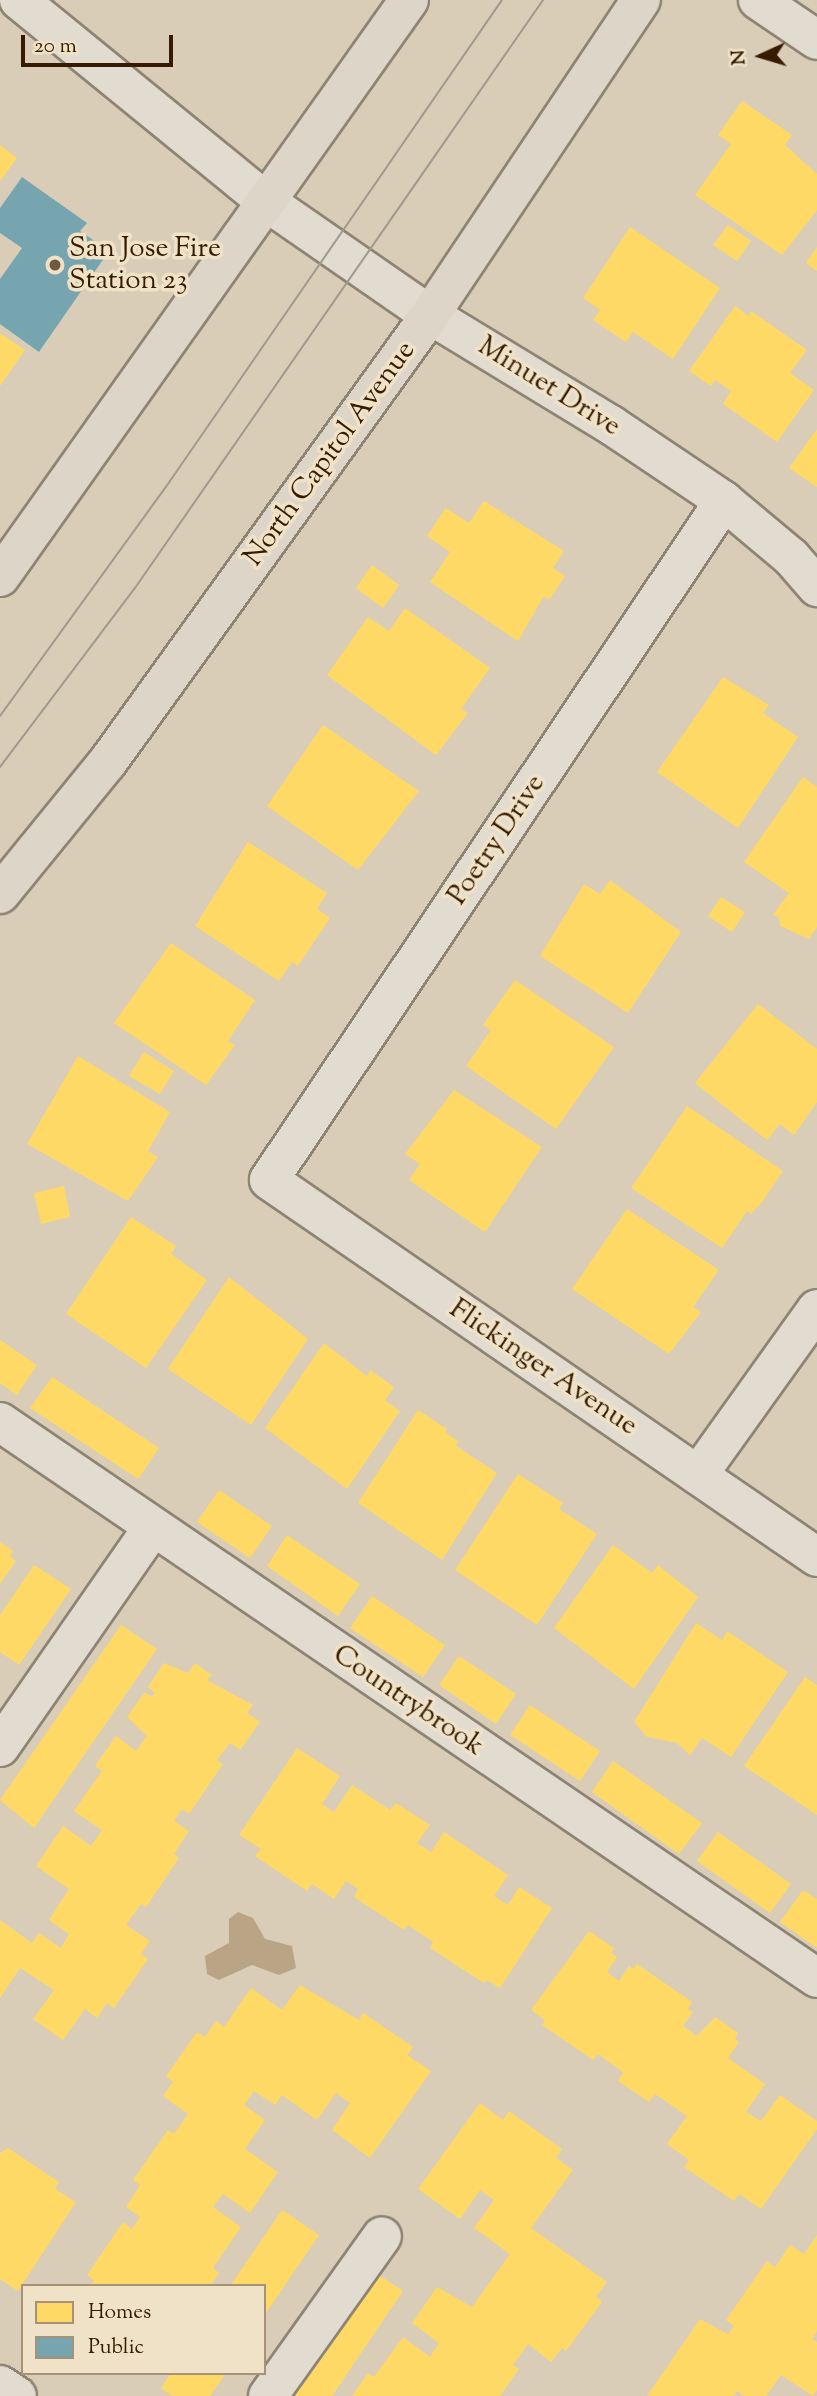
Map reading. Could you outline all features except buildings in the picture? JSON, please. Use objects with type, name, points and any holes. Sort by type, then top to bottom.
[{"type":"main road","points":[[0,577],[268,203],[409,0]]},
{"type":"main road","name":"North Capitol Avenue","points":[[0,894],[107,763],[430,316],[641,0]]},
{"type":"street","name":"Minuet Drive","points":[[19,0],[268,203],[430,316],[611,425],[724,501],[792,557],[817,587]]},
{"type":"street","points":[[758,0],[817,40]]},
{"type":"street","name":"Poetry Drive","points":[[269,1180],[724,501]]},
{"type":"street","name":"Flickinger Avenue","points":[[269,1180],[817,1557]]},
{"type":"street","points":[[698,1475],[817,1309]]},
{"type":"street","name":"Countrybrook","points":[[0,1422],[152,1528],[817,1978]]},
{"type":"street","points":[[0,1747],[152,1528]]},
{"type":"street","points":[[268,2396],[382,2236]]},
{"type":"street","points":[[0,2385],[17,2396]]},
{"type":"shaded area","points":[[238,1912],[253,1918],[265,1939],[292,1946],[296,1968],[279,1975],[252,1965],[219,1980],[207,1974],[205,1956],[229,1943],[229,1919]]},
{"type":"tram line","points":[[0,716],[170,481],[502,0]]},
{"type":"tram line","points":[[0,767],[135,588],[543,0]]},
{"type":"place","name":"San Jose Fire Station 23","points":[[55,265]]}]
